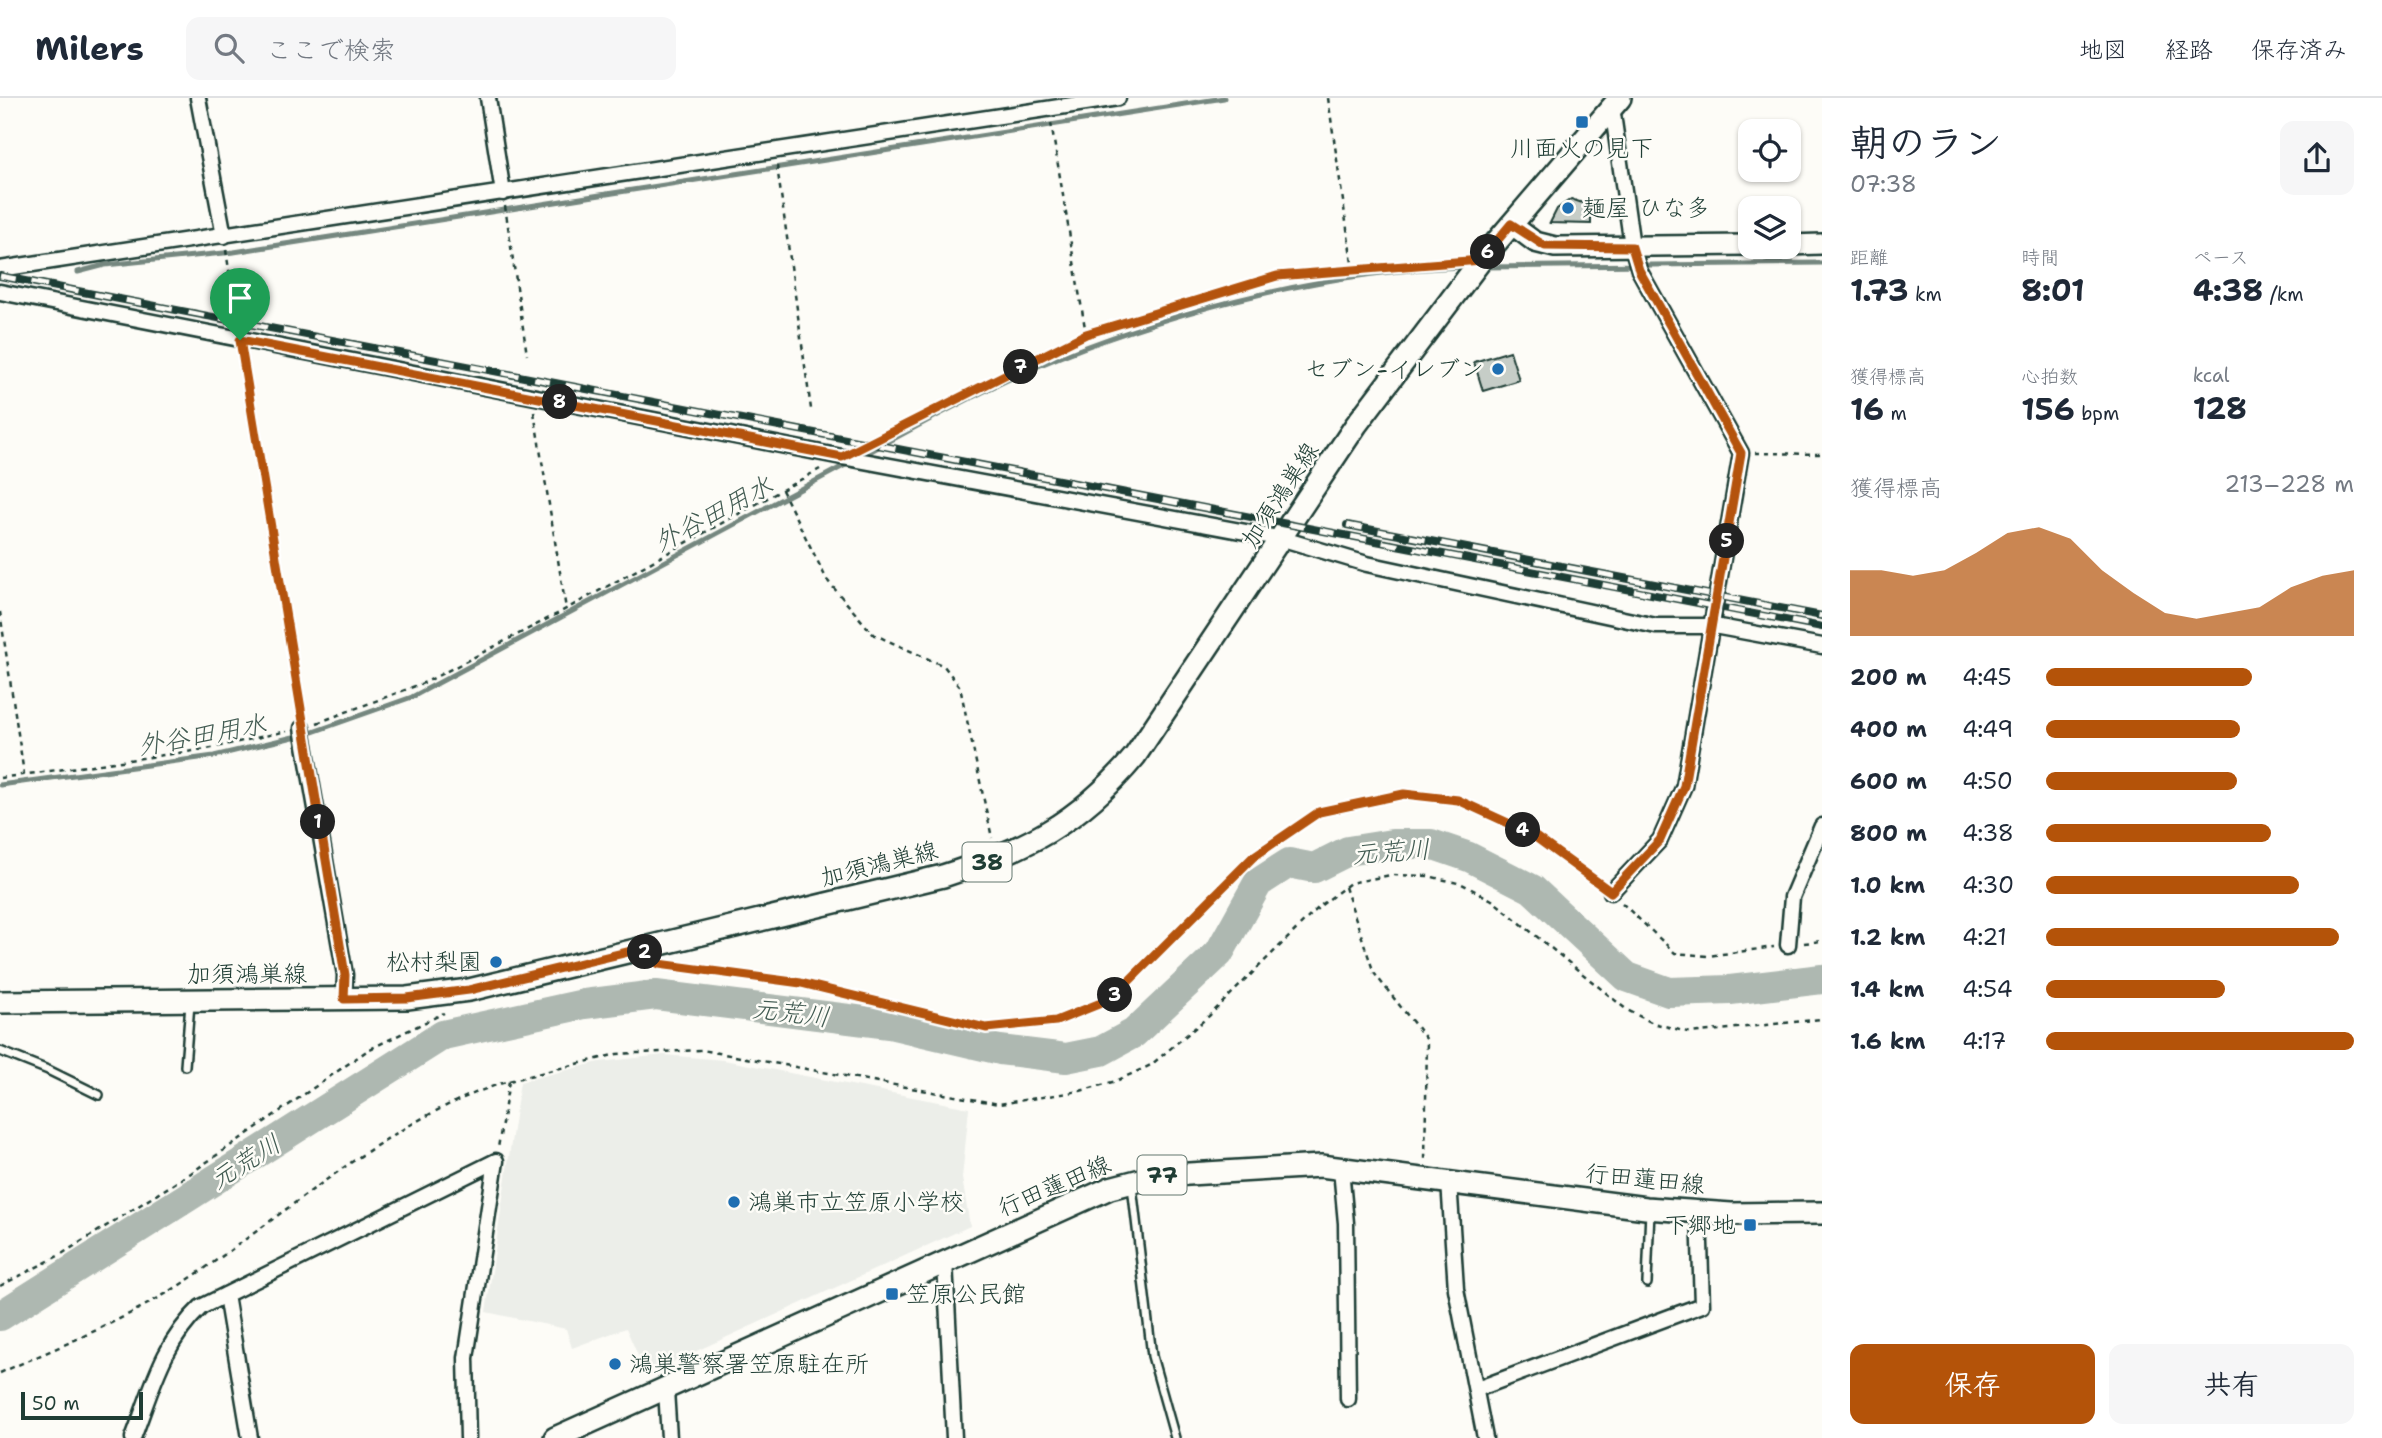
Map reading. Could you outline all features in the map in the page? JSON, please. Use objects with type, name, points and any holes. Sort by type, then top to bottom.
[{"type":"main road","name":"加須鴻巣線","points":[[0,1002],[407,998],[469,990],[943,876],[999,859],[1042,837],[1072,817],[1118,777],[1157,727],[1356,425],[1481,260],[1616,103]]},
{"type":"main road","name":"行田蓮田線","points":[[555,1438],[1110,1188],[1156,1176],[1321,1166],[1650,1209],[1822,1213]]},
{"type":"street","points":[[198,98],[224,236]]},
{"type":"street","points":[[488,98],[503,193]]},
{"type":"street","points":[[0,269],[1118,98]]},
{"type":"street","points":[[1611,892],[1660,840],[1684,786],[1694,718],[1714,626],[1741,453],[1639,270],[1632,247],[1616,103]]},
{"type":"street","points":[[1511,224],[1545,246],[1738,245]]},
{"type":"street","points":[[1801,245],[1822,244]]},
{"type":"street","points":[[0,292],[842,457],[1283,539],[1367,564],[1656,626],[1714,626],[1822,646]]},
{"type":"street","points":[[302,728],[345,975],[344,999]]},
{"type":"street","points":[[1788,945],[1792,897],[1822,826]]},
{"type":"street","points":[[133,1438],[165,1352],[180,1327],[201,1307],[496,1161]]},
{"type":"street","points":[[468,1438],[466,1358],[496,1161]]},
{"type":"street","points":[[1341,1168],[1346,1223],[1348,1399]]},
{"type":"street","points":[[1448,1181],[1456,1289],[1485,1438]]},
{"type":"street","points":[[1476,1389],[1702,1305],[1699,1212]]},
{"type":"street","points":[[945,1262],[954,1438]]},
{"type":"street","points":[[226,1295],[250,1438]]},
{"type":"street","points":[[666,1390],[669,1438]]},
{"type":"lane","points":[[185,1066],[190,1000]]},
{"type":"lane","points":[[0,1051],[48,1070],[99,1095]]},
{"type":"lane","points":[[1131,1182],[1152,1356],[1175,1438]]},
{"type":"lane","points":[[1647,1283],[1650,1209]]},
{"type":"path","points":[[1328,98],[1353,270]]},
{"type":"path","points":[[1049,109],[1086,334]]},
{"type":"path","points":[[775,151],[810,409]]},
{"type":"path","points":[[503,193],[527,355]]},
{"type":"path","points":[[224,236],[302,728]]},
{"type":"path","points":[[0,778],[207,749],[302,728],[426,682],[566,609],[842,457],[1086,334],[1277,276],[1481,260]]},
{"type":"path","points":[[532,397],[566,609]]},
{"type":"path","points":[[1741,453],[1822,454]]},
{"type":"path","points":[[782,490],[827,580],[873,634],[944,666],[960,687],[988,828],[999,859]]},
{"type":"path","points":[[0,612],[24,775]]},
{"type":"path","points":[[640,949],[659,964],[801,983],[986,1028],[1056,1021],[1111,999],[1253,857],[1319,812],[1404,794],[1458,800],[1530,833],[1611,892],[1675,953],[1708,956],[1822,941]]},
{"type":"path","points":[[0,1373],[118,1320],[163,1295],[334,1173],[468,1093],[617,1054],[702,1050],[999,1104],[1080,1091],[1116,1081],[1151,1065],[1209,1016],[1320,906],[1350,883],[1391,875],[1428,876],[1462,884],[1492,900],[1627,1010],[1665,1026],[1691,1033],[1822,1019]]},
{"type":"path","points":[[1345,887],[1374,973],[1427,1040],[1425,1178]]},
{"type":"path","points":[[0,1286],[60,1255],[191,1173],[368,1050],[447,1012]]},
{"type":"path","points":[[496,1161],[509,1081]]},
{"type":"shaded area","name":"鴻巣市立笠原小学校","points":[[664,1055],[724,1060],[969,1108],[962,1178],[970,1226],[646,1374],[626,1328],[572,1348],[566,1329],[486,1312],[520,1082],[599,1062]]},
{"type":"building","points":[[1571,199],[1591,206],[1591,224],[1550,223],[1557,209]]},
{"type":"building","points":[[1510,351],[1519,380],[1483,391],[1474,362]]},
{"type":"waterway","points":[[78,272],[105,265],[234,252],[1224,98]]},
{"type":"waterway","name":"外谷田用水","points":[[1482,267],[1822,263]]},
{"type":"waterway","name":"外谷田用水","points":[[860,457],[958,404],[1034,368],[1107,339],[1157,323],[1260,294],[1313,283],[1418,269],[1469,267]]},
{"type":"waterway","name":"外谷田用水","points":[[0,785],[214,756],[310,733],[412,697],[851,462]]},
{"type":"waterway","name":"元荒川","points":[[0,1316],[443,1035],[584,1004],[656,995],[889,1024],[1000,1050],[1066,1058],[1101,1051],[1134,1033],[1219,953],[1258,883],[1289,863],[1314,868],[1348,851],[1392,844],[1431,844],[1469,857],[1532,889],[1627,977],[1669,992],[1730,990],[1822,979]]},
{"type":"railway","points":[[0,276],[1822,627]]},
{"type":"railway","points":[[1347,525],[1822,616]]},
{"type":"place","name":"川面火の見下","points":[[1582,122]]},
{"type":"place","name":"麺屋 ひな多","points":[[1568,208]]},
{"type":"place","name":"セブン-イレブン","points":[[1498,369]]},
{"type":"place","name":"松村梨園","points":[[496,962]]},
{"type":"place","name":"鴻巣市立笠原小学校","points":[[734,1202]]},
{"type":"place","name":"下郷地","points":[[1750,1225]]},
{"type":"place","name":"笠原公民館","points":[[892,1294]]},
{"type":"place","name":"鴻巣警察署笠原駐在所","points":[[615,1364]]},
{"type":"route","points":[[1511,224],[1545,246],[1632,247],[1639,270],[1741,453],[1714,626],[1694,718],[1684,786],[1660,840],[1611,892],[1530,833],[1458,800],[1404,794],[1319,812],[1253,857],[1111,999],[1056,1021],[986,1028],[801,983],[659,964],[640,949],[469,990],[407,998],[344,999],[345,975],[302,728],[240,340],[842,457],[1086,334],[1277,276],[1481,260],[1511,224]]}]
